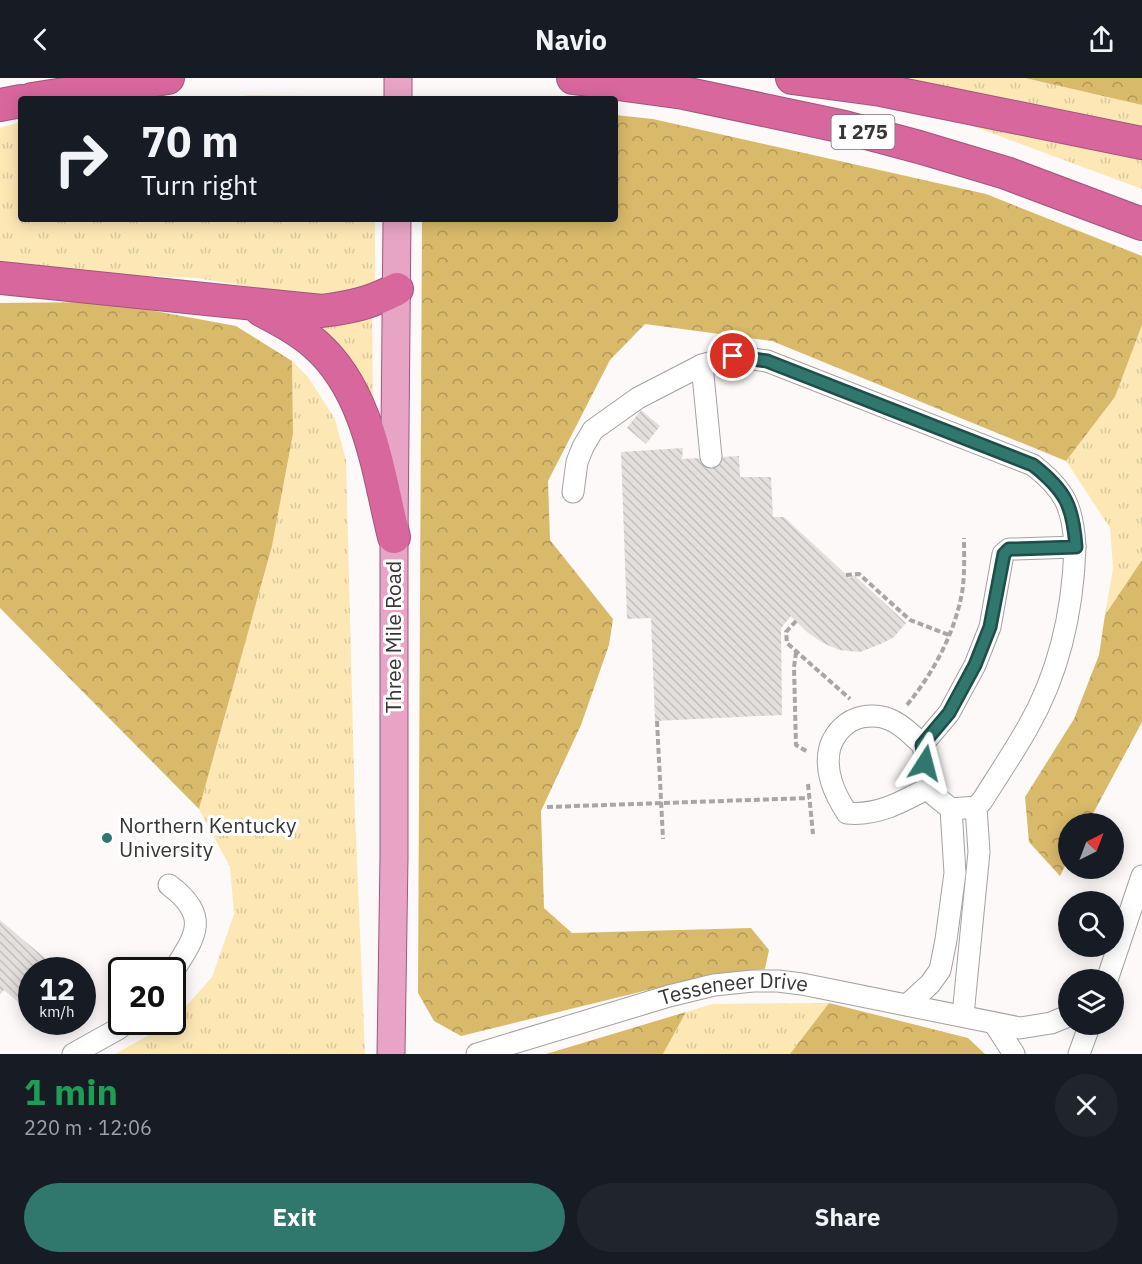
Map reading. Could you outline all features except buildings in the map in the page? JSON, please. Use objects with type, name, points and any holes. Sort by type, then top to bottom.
[{"type":"highway","points":[[51,96],[168,78]]},
{"type":"highway","name":"I 275","points":[[573,78],[684,93],[844,127],[1006,173],[1142,224]]},
{"type":"highway","points":[[792,78],[881,90],[1142,143]]},
{"type":"highway","points":[[0,105],[18,102]]},
{"type":"highway","points":[[0,278],[322,311],[353,307],[375,300],[397,289]]},
{"type":"highway","points":[[252,305],[317,345],[337,368],[355,396],[366,426],[394,537]]},
{"type":"main road","points":[[398,78],[398,96]]},
{"type":"main road","name":"Three Mile Road","points":[[391,1054],[398,222]]},
{"type":"street","points":[[573,492],[578,462],[583,447],[593,430],[638,398],[702,365],[733,356],[767,361],[1033,465],[1050,478],[1066,500],[1074,520],[1076,547],[1074,585],[1068,616],[1048,685],[1029,726],[982,801],[976,807],[951,809]]},
{"type":"street","points":[[702,365],[711,457]]},
{"type":"street","points":[[922,745],[949,713],[975,665],[990,627],[1004,554],[1009,549],[1076,547]]},
{"type":"street","points":[[907,1005],[930,984],[940,970],[955,873],[951,809],[928,788],[922,745],[902,726],[892,720],[874,716],[855,719],[845,724],[836,734],[828,758],[829,773],[835,795],[847,813],[864,814],[883,809],[928,788]]},
{"type":"street","points":[[963,1015],[979,852],[976,807]]},
{"type":"street","points":[[1111,969],[1141,884]]},
{"type":"street","points":[[169,885],[181,894],[191,906],[196,917],[189,947],[182,957]]},
{"type":"street","name":"Tesseneer Drive","points":[[477,1054],[669,996],[734,982],[778,981],[802,984],[1020,1028],[1058,1020]]},
{"type":"street","points":[[994,1023],[1014,1054]]},
{"type":"street","points":[[73,1054],[108,1035]]},
{"type":"street","points":[[1079,1054],[1086,1035]]},
{"type":"path","points":[[897,703],[906,707],[924,684],[949,635],[962,594],[964,538]]},
{"type":"path","points":[[846,575],[860,574],[910,620],[949,635]]},
{"type":"path","points":[[796,621],[786,632],[788,643],[850,699]]},
{"type":"path","points":[[796,651],[794,667],[796,745],[808,749],[808,763]]},
{"type":"path","points":[[840,702],[861,696]]},
{"type":"path","points":[[657,721],[663,839]]},
{"type":"path","points":[[808,775],[813,834]]},
{"type":"path","points":[[547,807],[810,798]]},
{"type":"green space","points":[[901,78],[1025,78],[1142,105],[1142,134]]},
{"type":"green space","points":[[1025,78],[1142,78],[1142,105]]},
{"type":"green space","points":[[250,95],[313,96],[242,96]]},
{"type":"green space","points":[[618,115],[653,119],[986,194],[1142,256],[1142,325],[1115,397],[1066,461],[772,341],[645,324],[610,360],[548,481],[550,540],[613,619],[609,645],[581,725],[541,811],[544,908],[572,933],[751,928],[769,950],[765,969],[713,974],[461,1036],[434,1021],[418,993],[422,222],[618,222]]},
{"type":"green space","points":[[959,121],[1142,160],[1142,189]]},
{"type":"green space","points":[[18,123],[18,222],[375,222],[375,283],[317,297],[196,278],[0,269],[0,128]]},
{"type":"green space","points":[[106,302],[236,326],[292,361],[293,434],[272,546],[199,809],[0,608],[0,303]]},
{"type":"green space","points":[[372,312],[373,407],[306,323]]},
{"type":"green space","points":[[1142,325],[1142,560],[1105,615],[1113,568],[1110,528],[1066,461],[1115,397]]},
{"type":"green space","points":[[292,361],[308,377],[335,419],[346,460],[355,812],[365,1054],[115,1054],[149,1035],[186,1035],[186,1006],[212,977],[234,914],[230,867],[199,809],[272,546],[293,434]]},
{"type":"green space","points":[[1142,560],[1142,722],[1093,813],[1058,813],[1058,874],[1029,842],[1025,797],[1074,719],[1099,655],[1105,615]]},
{"type":"green space","points":[[829,1003],[790,1054],[663,1054],[686,1012],[712,1004]]},
{"type":"green space","points":[[829,1003],[968,1038],[985,1054],[790,1054]]},
{"type":"green space","points":[[686,1012],[663,1054],[546,1054]]},
{"type":"place","name":"Northern Kentucky University","points":[[107,838]]},
{"type":"route","points":[[733,356],[767,361],[1033,465],[1050,478],[1066,500],[1074,520],[1076,547],[1009,549],[1004,554],[1001,560],[990,627],[975,665],[949,713],[922,745],[925,763]]}]
